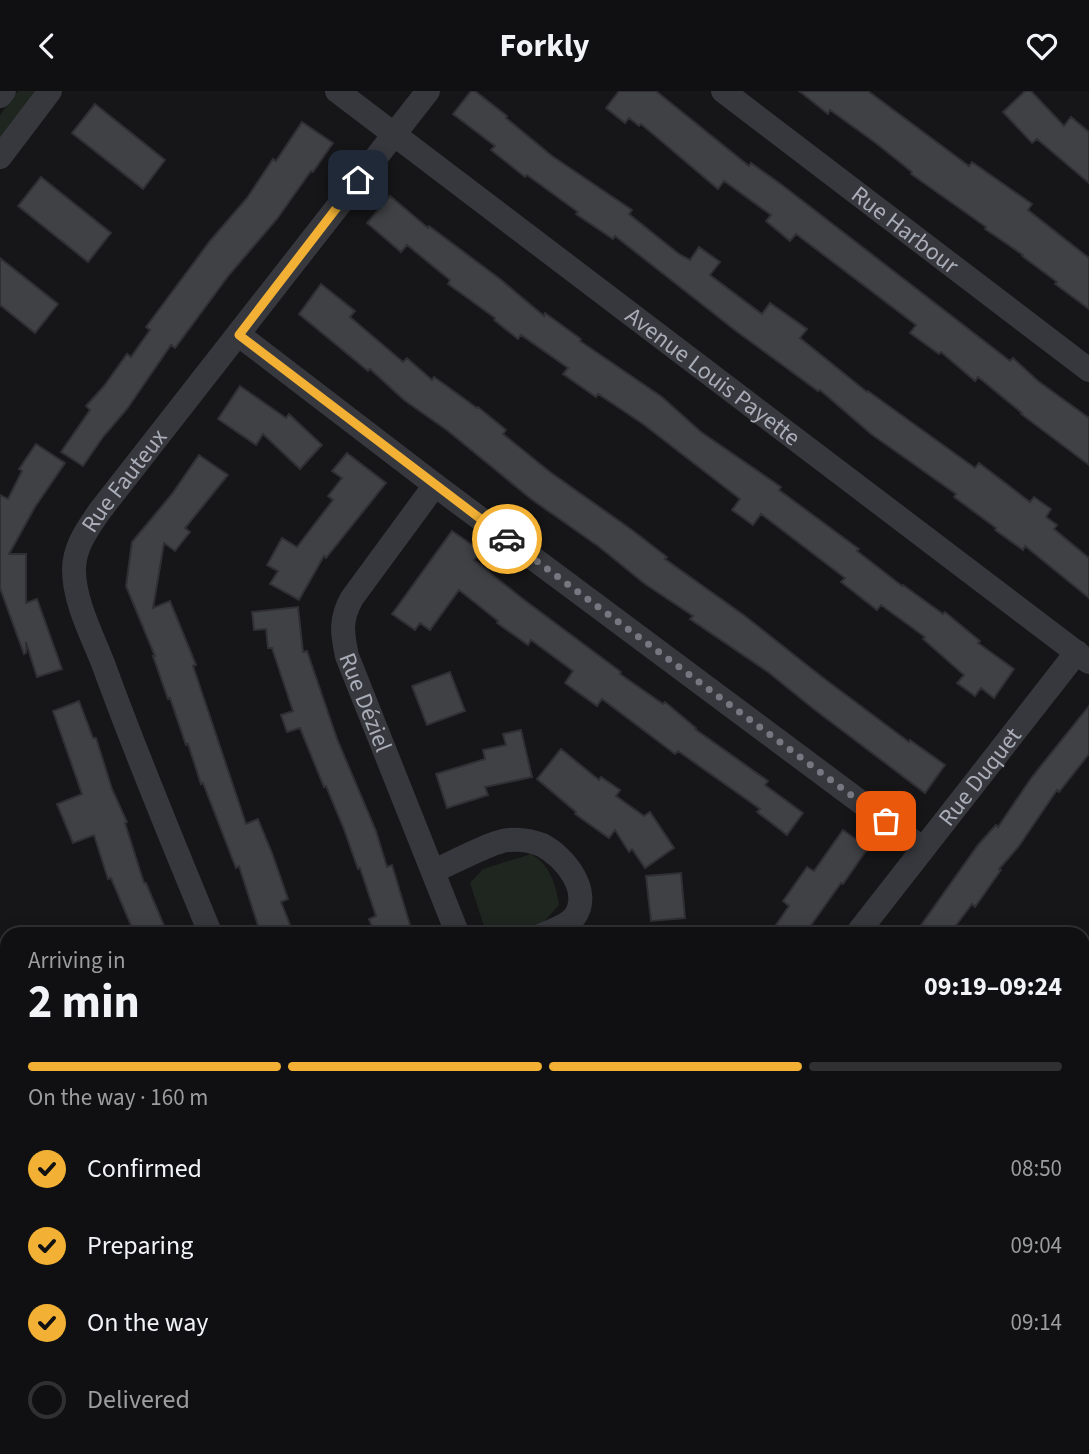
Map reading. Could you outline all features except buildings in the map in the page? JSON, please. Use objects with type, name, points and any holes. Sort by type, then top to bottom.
[{"type":"street","points":[[0,96],[4,91]]},
{"type":"street","points":[[0,157],[50,91]]},
{"type":"street","name":"Avenue Louis Payette","points":[[337,91],[1083,657]]},
{"type":"street","name":"Rue Fauteux","points":[[208,927],[129,733],[79,599],[74,568],[77,550],[99,512],[428,91]]},
{"type":"street","name":"Rue Harbour","points":[[733,94],[1089,370]]},
{"type":"street","points":[[239,335],[435,485],[922,848]]},
{"type":"street","name":"Rue Déziel","points":[[435,485],[352,599],[344,612],[341,629],[347,656],[455,927]]},
{"type":"street","name":"Rue Duquet","points":[[862,927],[922,848],[1083,657]]},
{"type":"street","points":[[434,871],[507,839],[542,846],[559,859],[579,885],[582,895],[575,916],[559,927]]},
{"type":"shaded area","points":[[18,91],[36,91],[0,139],[0,115]]},
{"type":"shaded area","points":[[531,854],[538,858],[551,876],[559,905],[544,922],[529,927],[485,927],[470,883],[483,869]]},
{"type":"way so far","points":[[507,539],[886,821]]},
{"type":"route","points":[[358,180],[239,335],[507,539]]}]
